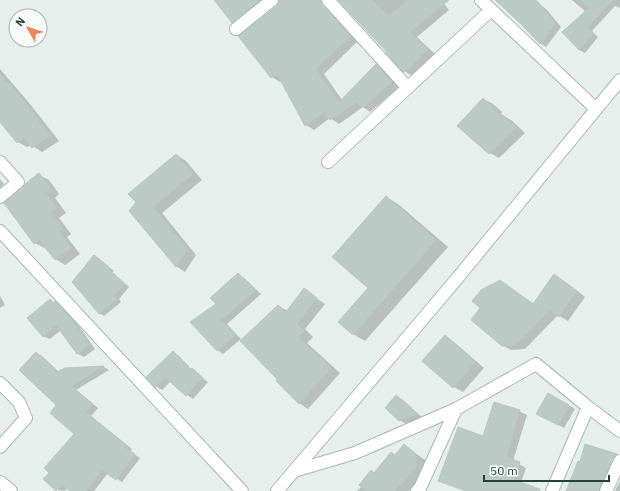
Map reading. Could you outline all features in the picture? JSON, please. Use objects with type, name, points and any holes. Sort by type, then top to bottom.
[{"type":"street","points":[[236,29],[272,0]]},
{"type":"street","points":[[328,0],[408,88]]},
{"type":"street","points":[[480,0],[596,109]]},
{"type":"street","points":[[328,162],[491,10]]},
{"type":"street","points":[[277,491],[455,281],[620,80]]},
{"type":"street","points":[[0,162],[18,182],[0,197]]},
{"type":"street","points":[[0,231],[242,491]]},
{"type":"street","points":[[294,471],[355,453],[456,409],[536,364],[620,431]]},
{"type":"street","points":[[0,383],[19,402],[26,418],[0,447]]},
{"type":"street","points":[[552,491],[588,407]]},
{"type":"street","points":[[418,491],[456,409]]},
{"type":"street","points":[[606,491],[620,461]]},
{"type":"street","points":[[0,482],[11,491]]},
{"type":"building","points":[[214,0],[260,0],[232,23]]},
{"type":"building","points":[[279,0],[321,0],[322,5],[351,36],[316,69],[339,102],[376,64],[392,82],[362,108],[357,102],[330,120],[326,115],[326,111],[305,126],[277,74],[271,78],[238,36],[277,6]]},
{"type":"building","points":[[338,0],[372,0],[388,16],[409,0],[449,0],[410,32],[428,49],[409,69],[408,68],[403,72],[386,53],[387,52]]},
{"type":"building","points":[[495,0],[536,0],[556,23],[540,44]]},
{"type":"building","points":[[581,0],[613,0],[587,28],[594,33],[579,50],[562,32],[589,8]]},
{"type":"building","points":[[0,74],[21,97],[50,136],[32,148],[24,138],[17,143],[0,122]]},
{"type":"building","points":[[483,98],[493,107],[492,108],[516,127],[489,154],[457,126]]},
{"type":"building","points":[[176,154],[193,174],[153,207],[187,249],[176,267],[129,211],[136,202],[128,194]]},
{"type":"building","points":[[39,173],[51,189],[46,192],[57,208],[51,212],[63,229],[59,231],[71,248],[55,260],[39,240],[34,244],[4,203]]},
{"type":"building","points":[[386,196],[436,240],[353,335],[338,322],[368,288],[332,257]]},
{"type":"building","points":[[94,255],[109,267],[108,269],[125,284],[114,296],[117,299],[99,314],[72,282]]},
{"type":"building","points":[[238,273],[256,290],[221,320],[236,335],[217,351],[190,322],[216,304],[210,298]]},
{"type":"building","points":[[554,274],[577,291],[559,317],[550,310],[516,345],[502,346],[471,320],[480,308],[472,301],[481,290],[500,280],[533,304]]},
{"type":"building","points":[[304,288],[317,298],[297,324],[304,331],[298,337],[331,368],[299,404],[240,341],[278,305],[286,312]]},
{"type":"building","points":[[50,299],[53,303],[55,301],[70,317],[90,345],[77,354],[56,325],[43,337],[27,318]]},
{"type":"building","points":[[445,335],[475,362],[453,388],[422,361]]},
{"type":"building","points":[[173,351],[191,370],[192,368],[203,378],[186,396],[165,377],[155,387],[146,377]]},
{"type":"building","points":[[36,352],[57,372],[65,368],[104,366],[71,386],[93,404],[86,412],[126,445],[124,447],[135,454],[116,480],[102,470],[86,491],[70,491],[62,485],[56,491],[43,479],[49,473],[44,468],[74,434],[50,413],[56,405],[19,370]]},
{"type":"building","points":[[548,393],[569,405],[558,425],[536,414]]},
{"type":"building","points":[[396,395],[418,414],[399,421],[385,408]]},
{"type":"building","points":[[494,402],[520,410],[506,457],[520,462],[514,480],[540,489],[540,491],[466,491],[438,481],[458,427],[483,436]]},
{"type":"building","points":[[404,444],[416,454],[416,467],[395,491],[367,491],[359,485],[371,470],[374,473],[391,452],[395,455]]},
{"type":"building","points":[[585,444],[617,454],[613,458],[599,491],[566,491],[578,461],[580,462]]}]
